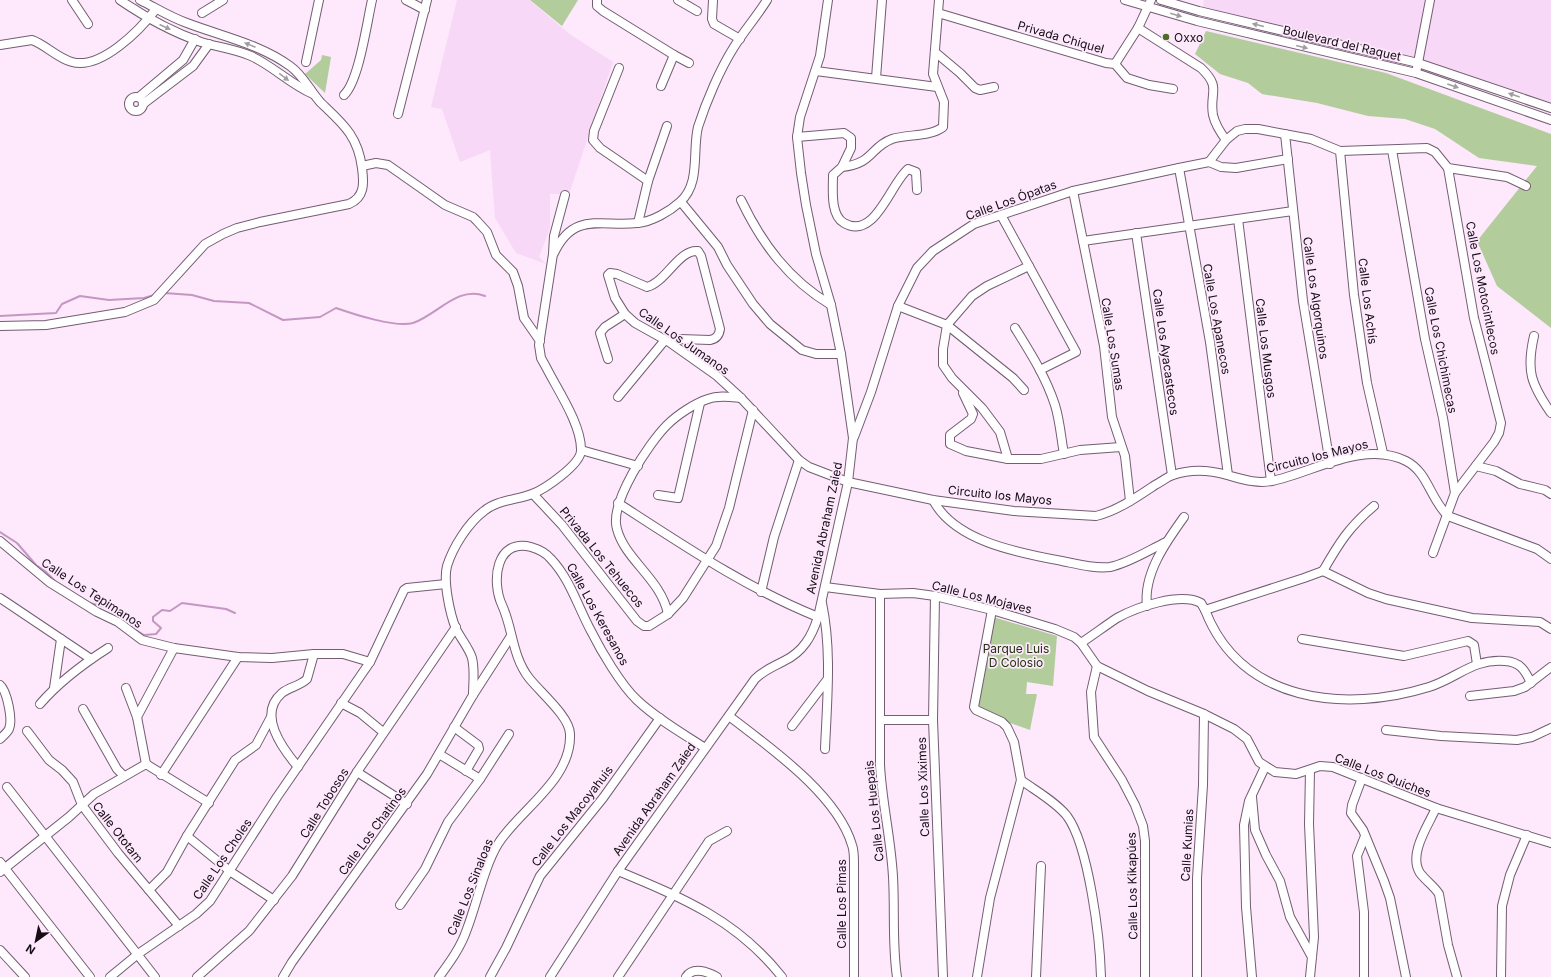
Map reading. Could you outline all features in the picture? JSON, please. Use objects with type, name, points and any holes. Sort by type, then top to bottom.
[{"type":"street","points":[[72,0],[88,24]]},
{"type":"street","points":[[120,0],[148,18],[195,39],[250,56],[262,62],[300,88],[313,94]]},
{"type":"street","points":[[0,326],[46,325],[109,316],[142,306],[154,300],[205,244],[223,234],[237,228],[349,204],[355,201],[362,192],[362,166],[356,143],[352,135],[313,94],[306,80],[291,67],[265,51],[185,23],[156,9],[142,0],[136,11]]},
{"type":"street","points":[[202,13],[223,0]]},
{"type":"street","points":[[306,62],[319,0]]},
{"type":"street","points":[[344,95],[352,85],[356,72],[372,0]]},
{"type":"street","points":[[406,0],[425,10]]},
{"type":"street","points":[[398,114],[427,0]]},
{"type":"street","points":[[678,0],[697,11]]},
{"type":"street","points":[[712,0],[712,19],[714,24],[740,39]]},
{"type":"street","points":[[553,254],[565,235],[578,226],[588,223],[638,223],[653,219],[681,202],[691,186],[696,142],[702,117],[722,70],[740,39],[767,0]]},
{"type":"street","name":"Avenida Abraham Zaied","points":[[550,977],[618,871],[728,716],[762,673],[792,656],[806,644],[818,617],[848,482],[854,438],[841,354],[831,305],[816,254],[806,205],[800,173],[797,137],[802,110],[816,71],[828,0]]},
{"type":"street","points":[[876,78],[882,0]]},
{"type":"street","points":[[842,167],[861,163],[886,142],[893,139],[934,132],[943,127],[944,102],[933,74],[938,0]]},
{"type":"street","name":"Boulevard del Raquet","points":[[1125,0],[1150,4],[1197,21],[1416,73],[1551,120]]},
{"type":"street","name":"Boulevard del Raquet","points":[[1160,0],[1199,12],[1418,63],[1548,107]]},
{"type":"street","points":[[1416,73],[1430,0]]},
{"type":"street","points":[[598,4],[674,55],[689,63]]},
{"type":"street","points":[[1115,64],[1138,28],[1150,4]]},
{"type":"street","points":[[0,45],[32,40],[65,60],[78,63],[87,63],[114,49],[135,33],[156,9]]},
{"type":"street","points":[[1197,21],[1199,12]]},
{"type":"street","name":"Privada Chiquel","points":[[938,13],[1098,61],[1115,64],[1127,78],[1149,85],[1173,89]]},
{"type":"street","points":[[1138,28],[1201,68],[1210,76],[1214,84],[1213,114],[1216,124],[1226,140]]},
{"type":"street","points":[[195,39],[183,60],[141,101],[193,66],[209,44]]},
{"type":"street","points":[[935,52],[975,88],[980,90],[994,87]]},
{"type":"street","points":[[661,86],[674,55]]},
{"type":"street","points":[[619,68],[594,131],[593,140],[600,148],[648,181]]},
{"type":"street","points":[[816,71],[937,87]]},
{"type":"street","points":[[1543,117],[1548,107]]},
{"type":"street","points":[[638,223],[648,181],[667,126]]},
{"type":"street","points":[[1209,162],[1226,140],[1237,131],[1258,128],[1311,139],[1340,151],[1427,148],[1435,152],[1448,168],[1507,177],[1526,186]]},
{"type":"street","points":[[797,137],[840,133],[848,135],[852,143],[842,167],[833,175],[833,198],[840,221],[846,225],[866,225],[874,219],[908,170],[916,172],[917,190]]},
{"type":"street","name":"Calle Los Algorquinos","points":[[1285,134],[1303,301],[1330,464]]},
{"type":"street","name":"Calle Los Chichimecas","points":[[1392,150],[1425,339],[1443,418],[1455,493],[1448,516],[1433,553]]},
{"type":"street","name":"Calle Los Achís","points":[[1340,151],[1354,295],[1367,383],[1383,453]]},
{"type":"street","name":"Calle Los Ópatas","points":[[854,438],[872,392],[898,306],[917,268],[934,251],[974,224],[1073,191],[1179,168],[1209,162],[1221,167],[1236,168],[1288,159]]},
{"type":"street","points":[[362,166],[376,164],[388,165],[445,206],[473,217],[487,232],[496,255],[513,272],[518,286],[524,318],[540,340]]},
{"type":"street","name":"Calle Los Apanecos","points":[[1179,168],[1188,226],[1210,342],[1228,475]]},
{"type":"street","name":"Calle Los Motocintlecos","points":[[1448,168],[1474,318],[1501,423],[1499,433],[1494,442],[1455,493]]},
{"type":"street","name":"Calle Los Sumas","points":[[1073,191],[1104,346],[1110,408],[1126,466],[1130,501]]},
{"type":"street","points":[[565,195],[554,236],[553,254],[540,340],[541,358],[578,431],[581,450],[638,466]]},
{"type":"street","points":[[741,200],[766,244],[786,270],[813,295],[831,305]]},
{"type":"street","points":[[681,202],[718,246],[727,265],[753,304],[770,324],[802,350],[816,354],[841,354]]},
{"type":"street","points":[[1083,241],[1293,211]]},
{"type":"street","points":[[1001,215],[1076,352],[1040,370]]},
{"type":"street","name":"Calle Los Musgos","points":[[1238,219],[1271,481]]},
{"type":"street","name":"Calle Los Ayacastecos","points":[[1136,233],[1172,475]]},
{"type":"street","points":[[618,396],[667,341],[680,339],[710,340],[714,339],[719,333],[720,329],[698,251],[694,250],[684,256],[657,283],[647,287],[614,272],[609,274],[608,277],[615,298],[625,314]]},
{"type":"street","points":[[1029,266],[987,286],[972,296],[947,325],[943,349],[943,364],[968,401],[973,414],[971,419],[951,432],[949,439],[950,444],[966,450],[1008,459],[1041,459],[1091,449],[1121,447]]},
{"type":"street","points":[[898,306],[947,325],[1013,378],[1024,390]]},
{"type":"street","name":"Calle Los Jumanos","points":[[608,359],[600,333],[625,314],[635,323],[667,341],[717,376],[753,410],[799,460],[816,470],[848,482]]},
{"type":"street","points":[[1015,328],[1040,370],[1055,405],[1064,454]]},
{"type":"street","points":[[1534,336],[1530,352],[1530,374],[1542,400],[1551,413]]},
{"type":"street","points":[[957,384],[982,408],[1000,432],[1008,459]]},
{"type":"street","points":[[668,614],[661,594],[619,536],[615,522],[618,503],[648,449],[668,424],[700,403],[717,397],[741,398]]},
{"type":"street","points":[[658,495],[678,498],[700,403]]},
{"type":"street","name":"Privada Los Tehuecos","points":[[533,494],[562,525],[637,621],[644,626],[649,626],[668,614],[684,598],[716,546],[729,508],[753,410]]},
{"type":"street","name":"Calle Los Chatinos","points":[[473,695],[474,672],[472,658],[456,627],[446,584],[447,569],[453,553],[471,523],[484,510],[494,505],[533,494],[562,475],[575,462],[581,450]]},
{"type":"street","name":"Circuito los Mayos","points":[[848,482],[933,500],[1014,511],[1086,516],[1103,514],[1130,501],[1172,475],[1200,471],[1228,475],[1241,480],[1257,482],[1271,481],[1353,457],[1383,453],[1407,461],[1416,467],[1424,478],[1438,505],[1448,516]]},
{"type":"street","points":[[761,592],[774,537],[799,460]]},
{"type":"street","points":[[1476,466],[1496,471],[1520,484],[1545,490],[1551,494]]},
{"type":"street","points":[[933,500],[946,518],[985,541],[1010,551],[1085,566],[1110,567],[1121,564],[1166,542]]},
{"type":"street","points":[[618,503],[761,592],[818,617]]},
{"type":"street","points":[[1205,610],[1294,582],[1323,570],[1341,539],[1357,520],[1374,506]]},
{"type":"street","points":[[1448,516],[1537,549],[1551,559]]},
{"type":"street","points":[[1147,606],[1147,587],[1166,542],[1184,517]]},
{"type":"street","name":"Calle Los Tepimanos","points":[[0,542],[48,582],[97,612],[118,622],[142,640],[174,648],[238,657],[272,658],[314,654],[342,654],[370,662]]},
{"type":"street","name":"Calle Los Keresanos","points":[[497,580],[500,561],[512,547],[524,545],[538,549],[550,557],[564,575],[591,632],[624,684],[636,699],[660,718],[705,748]]},
{"type":"street","points":[[1323,570],[1368,593],[1386,599],[1472,618],[1540,622],[1551,629]]},
{"type":"street","name":"Calle Los Sinaloas","points":[[440,977],[460,945],[498,845],[512,825],[540,798],[556,776],[566,756],[570,743],[569,724],[528,677],[519,663],[509,624],[497,593],[497,580]]},
{"type":"street","name":"Calle Los Choles","points":[[110,977],[138,954],[203,909],[231,872],[298,767],[370,662],[404,590],[407,588],[446,584]]},
{"type":"street","name":"Calle Los Mojaves","points":[[825,587],[880,594],[913,593],[935,596],[1055,628],[1074,637],[1081,643]]},
{"type":"street","name":"Calle Los Huepais","points":[[880,594],[881,787],[891,847],[895,962],[897,977]]},
{"type":"street","name":"Calle Los Xiximes","points":[[935,596],[933,720],[943,977]]},
{"type":"street","points":[[1252,977],[1246,906],[1244,826],[1252,794],[1265,767],[1259,762],[1247,739],[1241,733],[1204,714],[1148,691],[1097,666],[1081,643],[1118,618],[1147,606],[1178,599],[1190,599],[1201,603],[1217,636],[1228,651],[1240,662],[1274,684],[1309,697],[1360,700],[1407,693],[1445,681],[1477,664],[1497,661],[1514,663],[1525,670],[1531,683]]},
{"type":"street","points":[[822,600],[827,628],[827,680],[824,749]]},
{"type":"street","points":[[2,601],[91,659]]},
{"type":"street","points":[[977,977],[995,876],[1021,780],[1014,742],[1007,727],[1002,722],[977,711],[974,707],[992,610]]},
{"type":"street","name":"Calle Tobosos","points":[[197,977],[249,931],[292,876],[383,732],[456,627]]},
{"type":"street","name":"Calle Los Chatinos","points":[[283,977],[302,948],[407,804],[439,754],[473,695],[511,636]]},
{"type":"street","points":[[54,688],[61,639]]},
{"type":"street","points":[[1302,639],[1404,656],[1468,642],[1474,644],[1477,664]]},
{"type":"street","points":[[40,704],[54,688],[91,659],[108,648]]},
{"type":"street","points":[[137,718],[174,648]]},
{"type":"street","points":[[149,890],[167,872],[187,836],[235,760],[256,745],[271,717],[272,706],[283,692],[307,679],[314,654]]},
{"type":"street","points":[[161,775],[238,657]]},
{"type":"street","name":"Calle Los Kikapúes","points":[[1097,666],[1091,692],[1094,737],[1122,780],[1143,826],[1146,841],[1145,977]]},
{"type":"street","points":[[1470,696],[1514,691],[1531,683],[1551,667]]},
{"type":"street","points":[[792,726],[827,680]]},
{"type":"street","points":[[0,739],[9,728],[8,705],[1,687]]},
{"type":"street","points":[[126,688],[137,718],[146,764],[161,775],[209,803]]},
{"type":"street","points":[[341,703],[360,713],[383,732]]},
{"type":"street","points":[[83,709],[117,769],[124,776]]},
{"type":"street","name":"Calle Kumias","points":[[1197,977],[1197,878],[1203,785],[1204,714]]},
{"type":"street","name":"Calle Los Pimas","points":[[728,716],[768,746],[805,779],[824,798],[847,833],[852,846],[854,863],[854,977]]},
{"type":"street","points":[[271,717],[280,742],[298,767]]},
{"type":"street","name":"Calle Los Macoyahuis","points":[[490,977],[506,948],[540,876],[603,798],[660,718]]},
{"type":"street","points":[[881,720],[933,720]]},
{"type":"street","points":[[454,727],[478,745],[479,749],[466,771]]},
{"type":"street","points":[[1386,730],[1441,736],[1517,740],[1532,736],[1551,728]]},
{"type":"street","name":"Calle Ototam","points":[[27,731],[49,760],[62,770],[73,782],[82,805],[179,926]]},
{"type":"street","points":[[400,906],[425,869],[448,822],[480,779],[509,734]]},
{"type":"street","points":[[439,754],[480,779]]},
{"type":"street","points":[[90,977],[1,867],[46,835],[94,794],[146,764]]},
{"type":"street","name":"Calle Los Quiches","points":[[1265,767],[1286,775],[1296,774],[1320,766],[1333,767],[1436,808],[1551,843]]},
{"type":"street","points":[[1310,770],[1309,824],[1314,937],[1310,977]]},
{"type":"street","points":[[357,772],[407,804]]},
{"type":"street","points":[[1362,778],[1352,805],[1351,813],[1363,830],[1390,898],[1406,977]]},
{"type":"street","points":[[1021,780],[1066,816],[1080,843],[1097,929],[1101,977]]},
{"type":"street","points":[[7,787],[46,835],[155,977]]},
{"type":"street","points":[[1252,794],[1255,830],[1280,881],[1290,917],[1312,957]]},
{"type":"street","points":[[1436,808],[1417,850],[1416,859],[1420,873],[1439,894],[1448,945],[1457,977]]},
{"type":"street","points":[[618,977],[709,841],[727,831]]},
{"type":"street","points":[[187,836],[231,872],[274,900]]},
{"type":"street","points":[[1364,977],[1364,912],[1356,856],[1365,836]]},
{"type":"street","points":[[1501,977],[1502,906],[1510,875],[1527,836]]},
{"type":"street","points":[[1036,977],[1041,866]]},
{"type":"street","points":[[618,871],[673,893],[722,921],[758,949],[782,977]]},
{"type":"street","points":[[0,950],[24,977]]},
{"type":"street","points":[[686,977],[692,971],[696,971],[710,973],[717,977]]},
{"type":"shaded area","points":[[457,0],[529,0],[571,35],[613,62],[569,194],[550,194],[550,228],[539,257],[546,264],[516,253],[495,218],[490,150],[460,162],[442,109],[431,107]]},
{"type":"shaded area","points":[[1204,0],[1551,0],[1551,111],[1203,7]]},
{"type":"green space","points":[[530,0],[578,0],[562,26]]},
{"type":"green space","points":[[1206,31],[1386,73],[1551,134],[1551,328],[1497,286],[1477,241],[1537,166],[1479,158],[1435,129],[1405,119],[1368,116],[1317,103],[1262,94],[1248,83],[1220,74],[1195,54]]},
{"type":"green space","points":[[322,55],[331,57],[325,93],[305,74],[321,60]]},
{"type":"green space","name":"Parque Luis D Colosio","points":[[993,617],[1057,636],[1053,686],[1027,682],[1026,694],[1037,694],[1030,730],[1002,720],[976,707]]},
{"type":"waterway","points":[[164,293],[192,295],[214,301],[249,303],[283,320],[320,317],[336,308],[374,320],[396,324],[413,323],[431,314],[448,302],[466,294],[485,296]]},
{"type":"waterway","points":[[0,316],[56,313],[62,304],[80,296],[109,300],[144,298],[154,295]]},
{"type":"waterway","points":[[0,532],[17,543],[36,565],[45,571],[57,583]]},
{"type":"waterway","points":[[89,603],[107,607],[126,623]]},
{"type":"waterway","points":[[134,629],[144,635],[156,634],[161,628],[153,621],[153,617],[162,610],[170,611],[182,603],[226,609],[235,613]]},
{"type":"place","name":"Oxxo","points":[[1166,37]]}]
